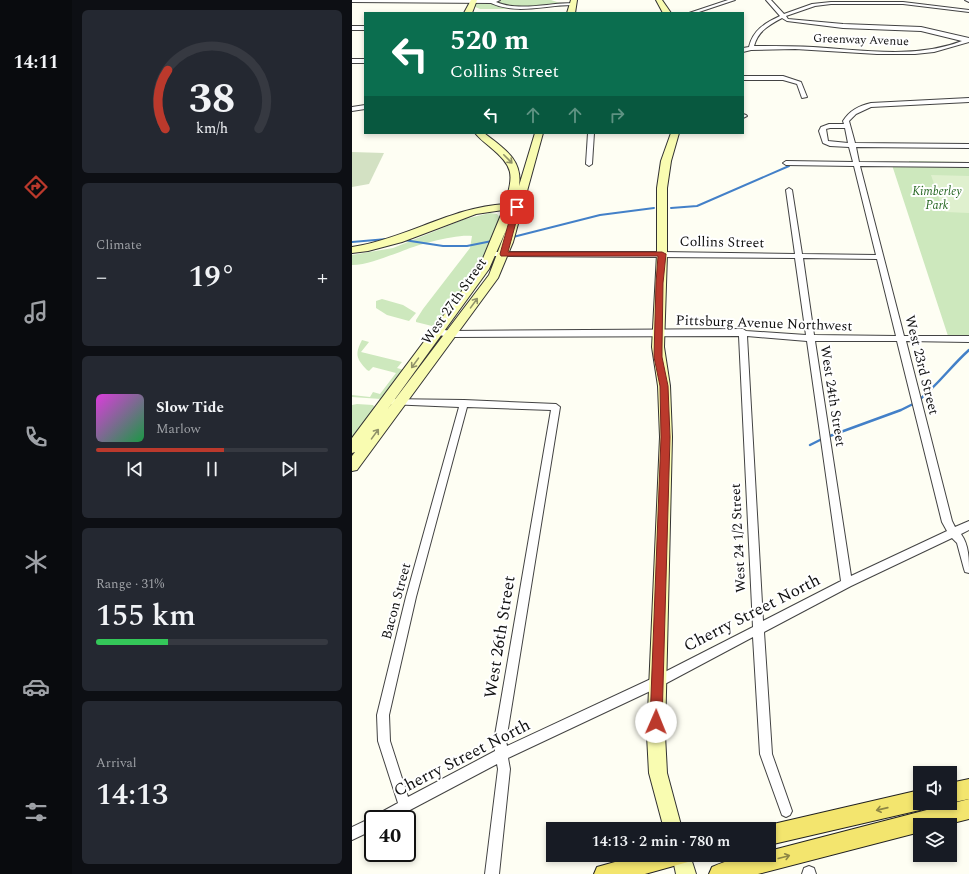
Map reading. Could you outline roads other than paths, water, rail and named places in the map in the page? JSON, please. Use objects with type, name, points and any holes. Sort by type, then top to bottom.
[{"type":"main road","points":[[957,791],[969,788]]},
{"type":"main road","points":[[776,833],[913,802]]},
{"type":"main road","points":[[719,874],[969,809]]},
{"type":"main road","points":[[604,874],[653,862]]},
{"type":"street","points":[[353,1],[492,2],[498,0]]},
{"type":"street","points":[[546,0],[562,4]]},
{"type":"street","points":[[659,0],[666,12]]},
{"type":"street","points":[[694,12],[733,0]]},
{"type":"street","points":[[768,0],[787,20],[842,26],[921,29],[968,41]]},
{"type":"street","points":[[468,12],[473,1]]},
{"type":"street","points":[[492,2],[500,6],[521,8],[574,2],[571,12]]},
{"type":"street","points":[[751,48],[753,39],[758,31],[766,24],[810,6],[831,3],[903,3],[969,12]]},
{"type":"street","points":[[352,28],[364,28]]},
{"type":"street","name":"Greenway Avenue","points":[[744,50],[751,48],[821,48],[868,52],[917,52],[948,48],[968,41]]},
{"type":"street","name":"Greenway Avenue","points":[[744,45],[751,48]]},
{"type":"street","points":[[352,61],[364,61]]},
{"type":"street","points":[[744,78],[783,78],[798,83],[804,97]]},
{"type":"street","points":[[969,100],[871,105],[859,109],[849,116],[846,121],[847,126],[829,126],[823,128],[822,131],[825,142],[830,144],[969,146]]},
{"type":"street","points":[[352,109],[364,107]]},
{"type":"street","name":"West 23rd Street","points":[[847,126],[947,522],[954,533],[961,540],[969,570]]},
{"type":"street","points":[[352,250],[373,247],[398,240],[472,212],[484,209],[513,207],[515,170],[511,162],[480,134]]},
{"type":"street","name":"West 27th Street","points":[[352,466],[438,332],[484,269],[513,207],[539,134]]},
{"type":"street","points":[[589,164],[591,134]]},
{"type":"street","points":[[671,822],[658,773],[656,735],[656,682],[666,437],[664,386],[658,357],[658,334],[662,254],[662,188],[666,161],[676,134]]},
{"type":"street","points":[[786,163],[969,165]]},
{"type":"street","name":"West 24th Street","points":[[789,190],[847,583]]},
{"type":"street","name":"West 27th Street","points":[[352,448],[451,334],[494,276],[504,254],[513,207]]},
{"type":"street","name":"Collins Street","points":[[492,254],[662,254],[880,257]]},
{"type":"street","name":"Pittsburg Avenue Northwest","points":[[438,332],[451,334],[658,334],[743,332],[810,338],[969,339]]},
{"type":"street","name":"West 24 1/2 Street","points":[[743,332],[766,754],[786,810]]},
{"type":"street","points":[[393,401],[464,403]]},
{"type":"street","name":"West 26th Street","points":[[464,403],[556,407],[500,741],[504,769],[492,874]]},
{"type":"street","name":"Bacon Street","points":[[405,806],[384,741],[383,715],[411,597],[464,403]]},
{"type":"street","name":"Cherry Street North","points":[[397,810],[503,754],[656,682],[847,583],[969,525]]},
{"type":"street","points":[[352,834],[364,828]]},
{"type":"street","points":[[683,862],[686,874]]},
{"type":"waterway","points":[[671,208],[697,206],[789,166]]},
{"type":"waterway","points":[[513,237],[600,215],[654,208]]},
{"type":"waterway","points":[[352,242],[387,239]]},
{"type":"waterway","points":[[404,240],[443,246],[467,246],[492,241]]},
{"type":"waterway","points":[[919,400],[969,350]]},
{"type":"waterway","points":[[827,437],[901,410],[915,403]]},
{"type":"waterway","points":[[810,445],[822,439]]},
{"type":"park label","name":"Kimberley Park","points":[[937,198]]}]
